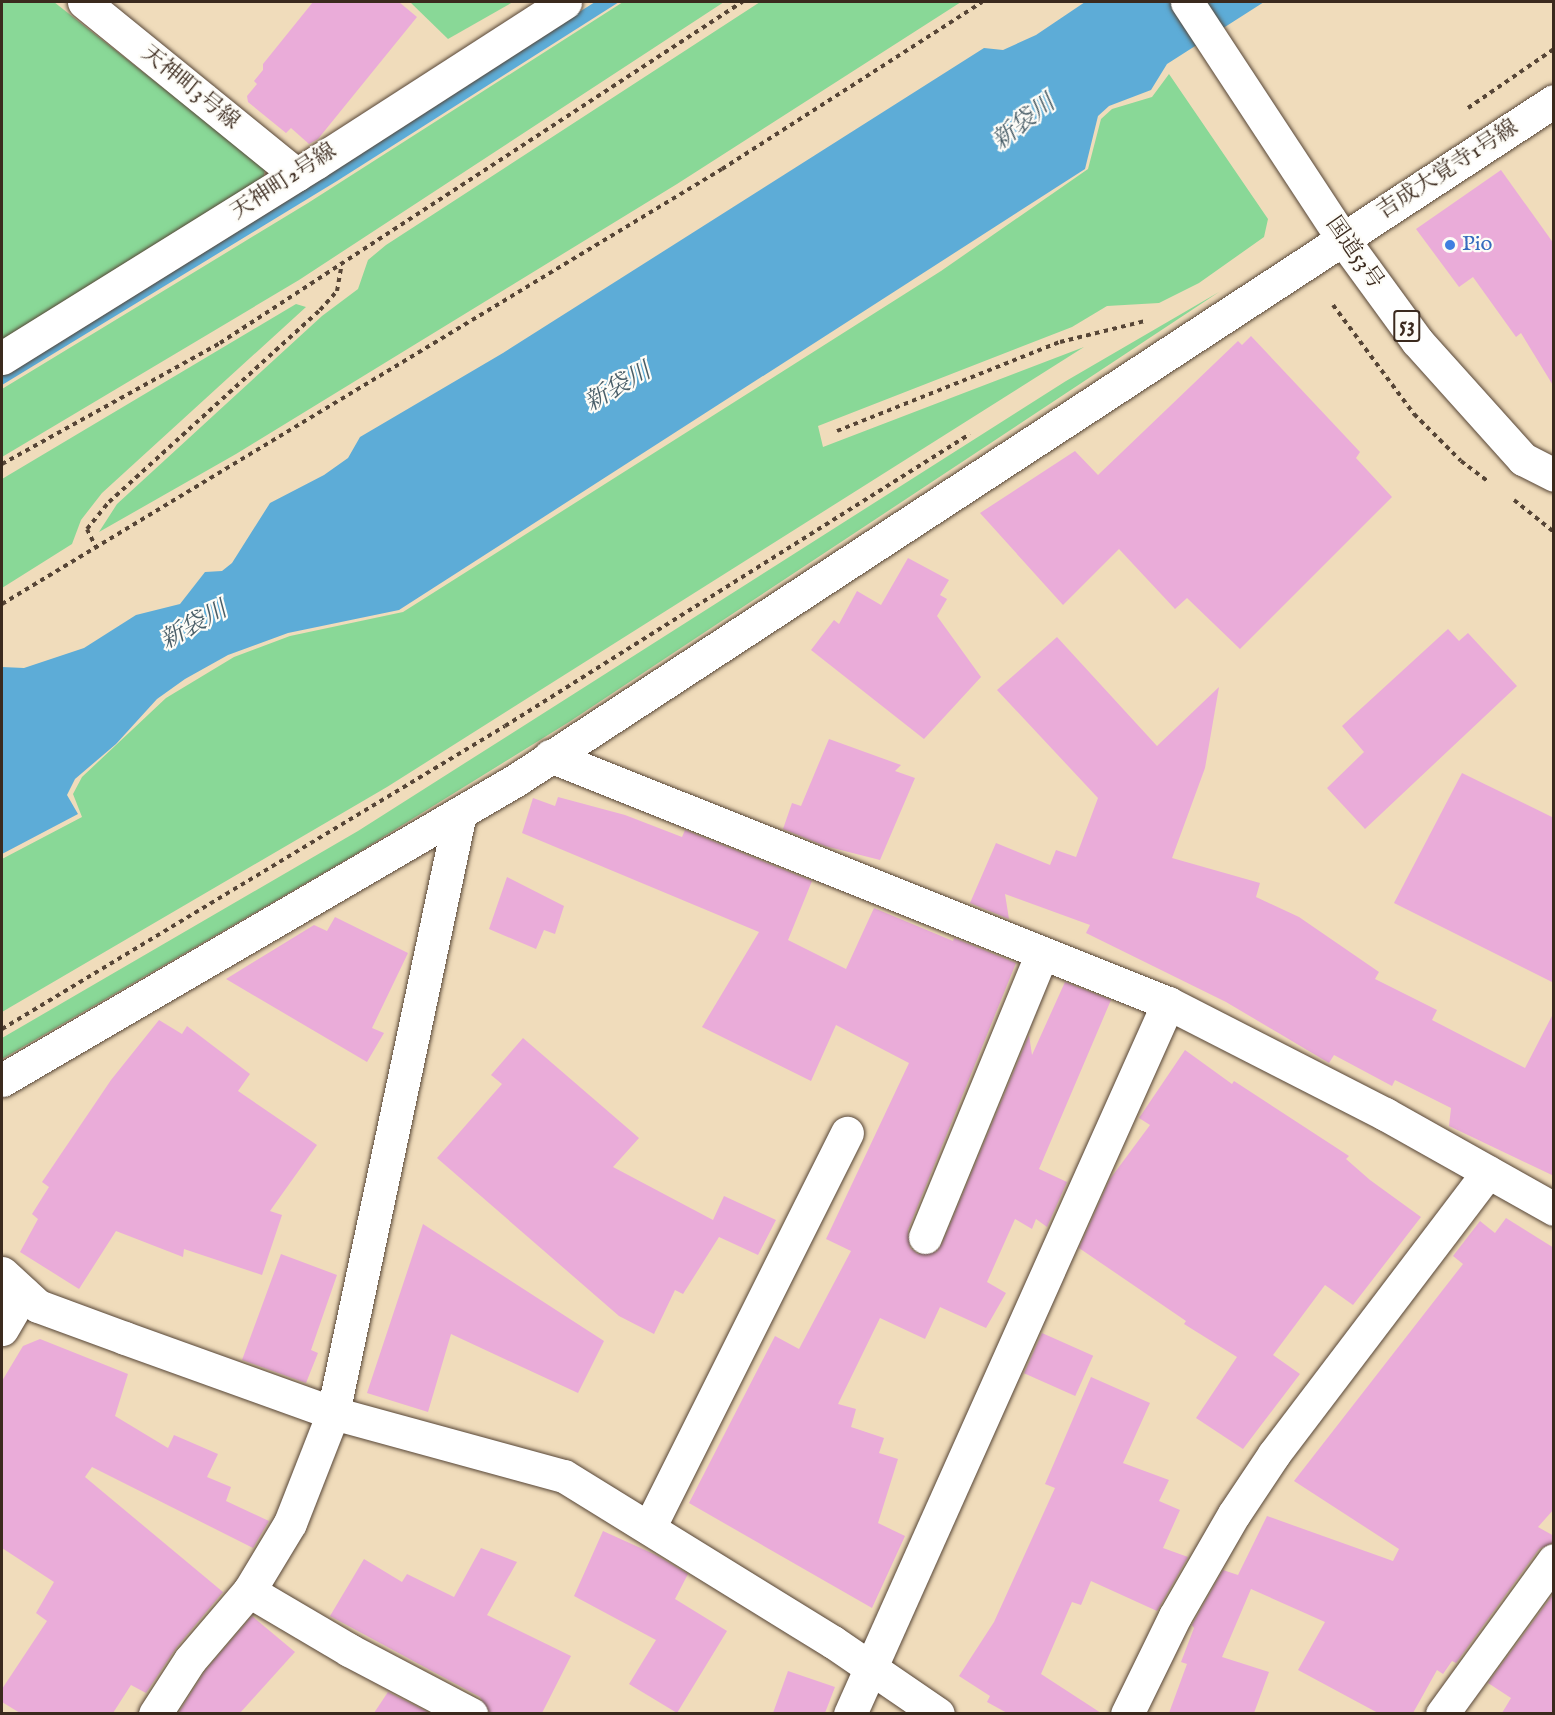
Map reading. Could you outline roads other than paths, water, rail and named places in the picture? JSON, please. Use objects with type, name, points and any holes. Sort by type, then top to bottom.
[{"type":"main road","name":"天神町3号線","points":[[84,2],[297,175]]},
{"type":"main road","name":"天神町2号線","points":[[2,358],[297,175],[564,2]]},
{"type":"main road","name":"国道53号","points":[[1187,2],[1342,238],[1425,349],[1523,459],[1554,475]]},
{"type":"main road","name":"吉成大覚寺1号線","points":[[2,1080],[460,813],[1554,101]]},
{"type":"main road","points":[[550,756],[1167,1003],[1385,1114],[1554,1209]]},
{"type":"main road","points":[[155,1713],[190,1660],[249,1591],[290,1523],[333,1413],[460,813]]},
{"type":"main road","points":[[925,1237],[1042,954]]},
{"type":"main road","points":[[850,1713],[1167,1003]]},
{"type":"main road","points":[[649,1528],[847,1133]]},
{"type":"main road","points":[[1127,1713],[1175,1616],[1240,1505],[1274,1454],[1488,1172]]},
{"type":"main road","points":[[2,1329],[12,1283],[38,1306],[333,1413],[564,1476],[871,1667],[938,1713]]},
{"type":"main road","points":[[1442,1713],[1554,1560]]},
{"type":"main road","points":[[249,1591],[349,1650],[471,1713]]},
{"type":"water","points":[[595,2],[619,2],[337,181],[2,385],[2,371],[326,173]]},
{"type":"water","name":"新袋川","points":[[1085,2],[1264,2],[1167,64],[1151,90],[1109,106],[1098,116],[1085,169],[399,610],[288,633],[228,655],[185,679],[157,699],[116,744],[75,779],[67,795],[78,814],[2,854],[2,667],[24,668],[84,648],[136,615],[180,604],[205,572],[222,571],[232,563],[270,503],[324,475],[348,458],[360,437],[503,353],[984,48],[1003,50],[1036,35]]},
{"type":"place","name":"Pio","points":[[1450,245]]}]
